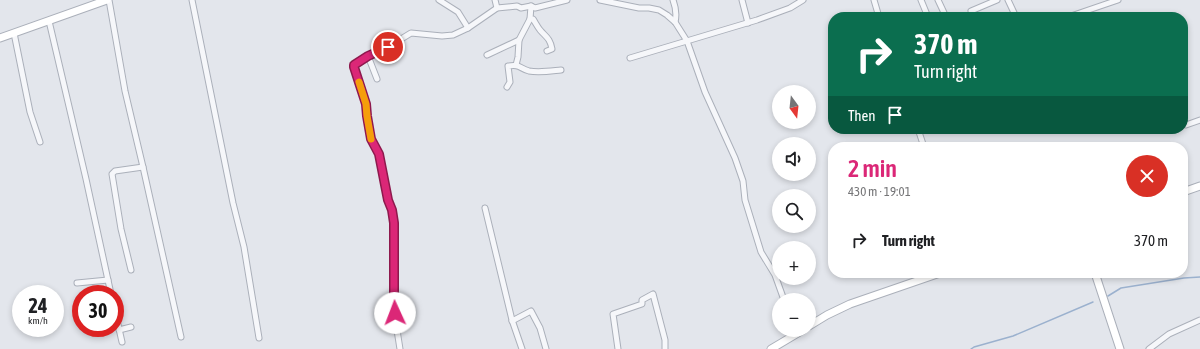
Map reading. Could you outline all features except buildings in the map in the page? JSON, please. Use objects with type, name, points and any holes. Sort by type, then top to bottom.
[{"type":"main road","points":[[0,38],[108,0]]},
{"type":"main road","points":[[1188,190],[1200,186]]},
{"type":"main road","points":[[816,322],[850,304],[925,278]]},
{"type":"main road","points":[[1097,278],[1120,349]]},
{"type":"main road","points":[[771,349],[787,337]]},
{"type":"street","points":[[108,0],[125,91],[180,337]]},
{"type":"street","points":[[192,0],[233,203],[244,247],[259,338]]},
{"type":"street","points":[[439,0],[458,12],[468,28]]},
{"type":"street","points":[[496,0],[497,8]]},
{"type":"street","points":[[400,349],[394,304],[392,210],[388,200],[379,154],[371,139],[366,104],[354,65],[368,56],[388,47],[410,33],[442,36],[453,35],[468,28],[497,8],[517,6],[521,8],[531,6],[535,8],[567,0]]},
{"type":"street","points":[[600,0],[639,8],[659,10],[675,22],[687,41],[705,92],[735,158],[741,175],[745,200],[761,252],[775,275],[781,293]]},
{"type":"street","points":[[673,0],[676,7],[677,16],[675,22]]},
{"type":"street","points":[[742,0],[748,23]]},
{"type":"street","points":[[630,58],[748,23],[785,10],[803,0]]},
{"type":"street","points":[[874,0],[878,12]]},
{"type":"street","points":[[921,0],[926,12]]},
{"type":"street","points":[[938,0],[944,12]]},
{"type":"street","points":[[971,11],[997,0]]},
{"type":"street","points":[[1008,0],[1014,12]]},
{"type":"street","points":[[1083,12],[1118,0]]},
{"type":"street","points":[[516,65],[519,40],[530,19],[531,6]]},
{"type":"street","points":[[530,19],[534,20],[540,30],[549,38],[552,49],[547,51]]},
{"type":"street","points":[[49,21],[109,285]]},
{"type":"street","points":[[14,33],[30,112],[40,142]]},
{"type":"street","points":[[487,55],[519,40]]},
{"type":"street","points":[[368,56],[377,78]]},
{"type":"street","points":[[508,87],[510,82],[508,66],[516,65],[529,70],[539,71],[561,70]]},
{"type":"street","points":[[1188,123],[1200,120]]},
{"type":"street","points":[[131,270],[121,229],[112,174],[115,172],[143,167]]},
{"type":"street","points":[[485,208],[512,321],[522,349]]},
{"type":"street","points":[[77,283],[108,280]]},
{"type":"street","points":[[618,349],[613,314],[642,304],[642,300],[653,294],[665,340],[665,349]]},
{"type":"street","points":[[512,321],[531,311],[540,328],[546,349]]},
{"type":"street","points":[[1149,349],[1169,334],[1200,320]]},
{"type":"street","points":[[124,329],[131,327]]},
{"type":"street","points":[[121,337],[122,342]]},
{"type":"waterway","points":[[1188,278],[1200,277]]},
{"type":"waterway","points":[[1108,296],[1121,288],[1184,278]]},
{"type":"waterway","points":[[971,349],[1013,336],[1093,302]]},
{"type":"slow traffic","points":[[359,82],[366,104],[371,139]]},
{"type":"route","points":[[388,47],[368,56],[354,65],[354,67],[366,104],[371,139],[379,154],[388,200],[392,210],[394,223],[395,313]]}]
